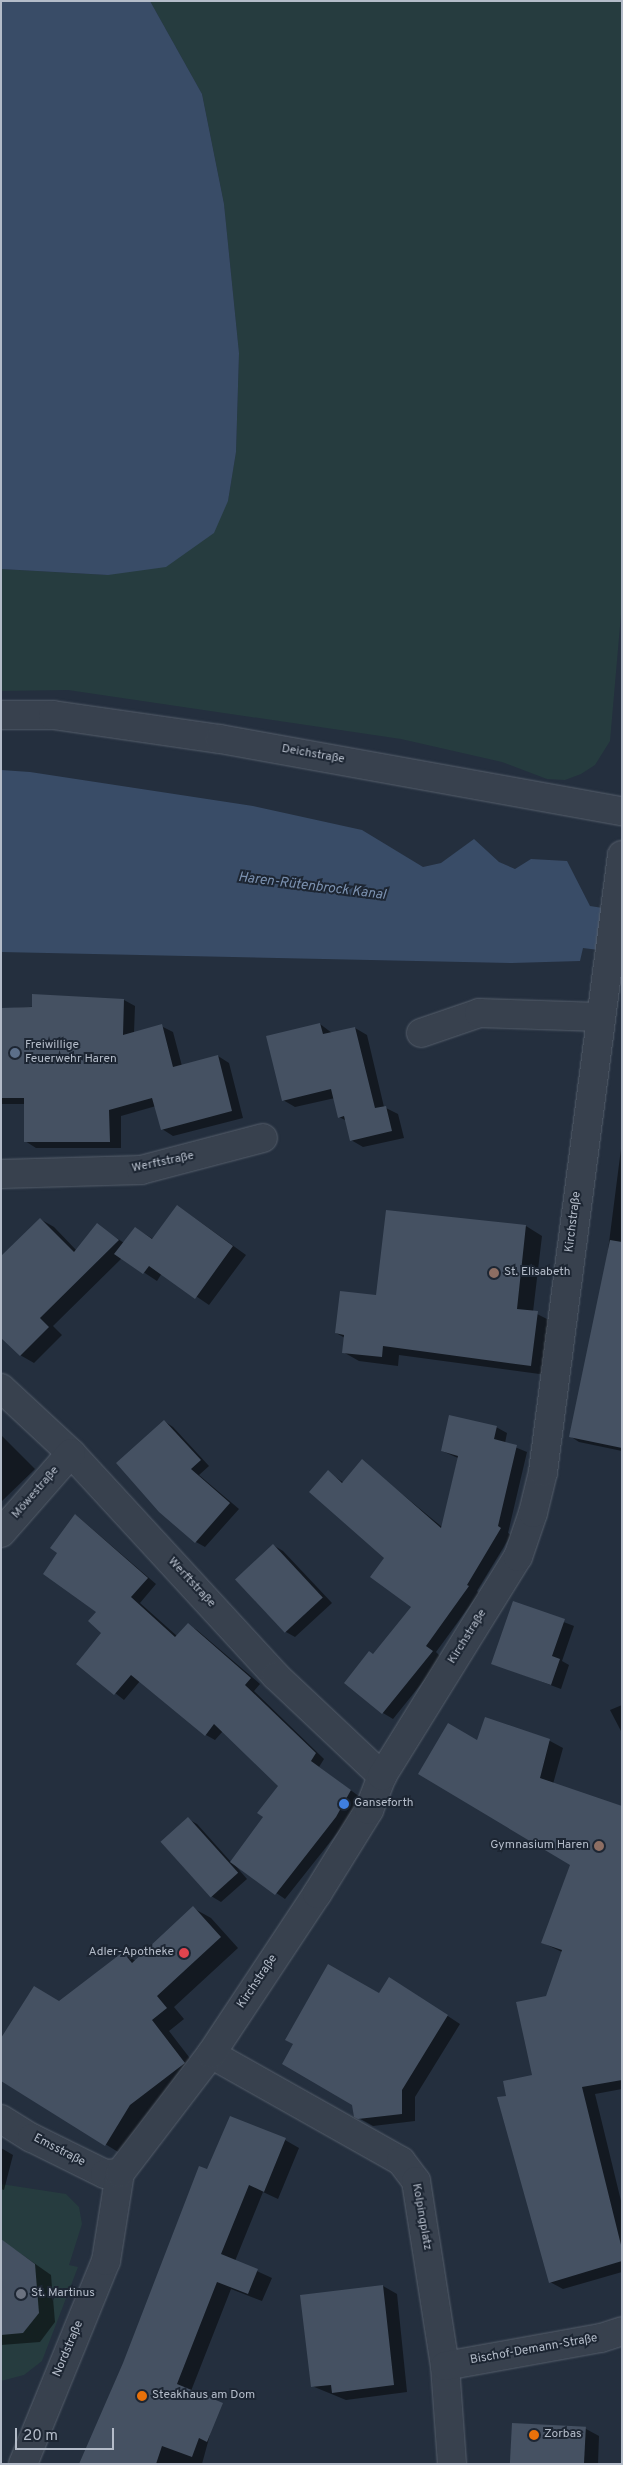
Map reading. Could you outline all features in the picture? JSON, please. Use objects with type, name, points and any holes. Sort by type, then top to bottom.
[{"type":"street","name":"Deichstraße","points":[[1,715],[53,715],[220,739],[622,811]]},
{"type":"street","name":"Kirchstraße","points":[[120,2173],[211,2054],[369,1810],[382,1776],[518,1557],[533,1513],[542,1472],[600,1017],[609,971],[622,855]]},
{"type":"street","points":[[421,1033],[479,1013],[600,1017]]},
{"type":"street","name":"Werftstraße","points":[[1,1174],[141,1170],[263,1138]]},
{"type":"street","name":"Werftstraße","points":[[1,1388],[71,1453],[276,1676],[382,1776]]},
{"type":"street","name":"Möwestraße","points":[[1,1534],[71,1453]]},
{"type":"street","name":"Kolpingplatz","points":[[211,2054],[401,2161],[416,2181],[445,2366],[452,2464]]},
{"type":"street","name":"Emsstraße","points":[[1,2119],[32,2138],[105,2174],[120,2173]]},
{"type":"street","name":"Nordstraße","points":[[23,2464],[106,2261],[120,2173]]},
{"type":"street","name":"Bischof-Demann-Straße","points":[[445,2366],[600,2338],[622,2331]]},
{"type":"green space","points":[[150,1],[622,1],[622,603],[610,741],[595,765],[581,774],[565,780],[547,779],[502,762],[401,739],[68,690],[1,691],[1,569],[108,575],[228,501],[236,452],[239,353],[224,204],[202,94]]},
{"type":"green space","points":[[1,2184],[66,2194],[79,2207],[82,2224],[69,2265],[78,2267],[42,2361],[24,2375],[1,2381]]},
{"type":"water","points":[[1,1],[150,1],[202,94],[224,204],[239,353],[236,452],[228,501],[214,533],[166,567],[108,575],[1,569]]},
{"type":"water","name":"Haren-Rütenbrock Kanal","points":[[1,770],[30,772],[253,806],[362,830],[423,867],[441,863],[474,839],[499,862],[515,869],[531,859],[567,861],[590,906],[622,911],[622,953],[583,948],[580,961],[512,963],[1,952]]},
{"type":"building","points":[[32,994],[124,999],[123,1035],[162,1024],[173,1067],[218,1055],[232,1111],[161,1130],[152,1098],[109,1110],[110,1142],[24,1142],[24,1098],[1,1098],[1,1008],[32,1007]]},
{"type":"building","points":[[320,1023],[323,1034],[355,1027],[375,1108],[386,1106],[392,1131],[350,1141],[344,1116],[338,1118],[331,1089],[282,1101],[266,1036]]},
{"type":"building","points":[[177,1205],[233,1246],[195,1299],[149,1266],[143,1274],[114,1254],[135,1227],[152,1239]]},
{"type":"building","points":[[386,1210],[526,1225],[517,1309],[538,1311],[531,1366],[383,1346],[382,1357],[342,1353],[344,1335],[335,1333],[340,1291],[376,1295]]},
{"type":"building","points":[[40,1218],[74,1252],[97,1223],[119,1240],[40,1318],[49,1327],[20,1356],[1,1338],[1,1256]]},
{"type":"building","points":[[610,1240],[622,1242],[622,1448],[569,1437]]},
{"type":"building","points":[[449,1415],[497,1426],[494,1439],[517,1445],[498,1526],[501,1528],[467,1585],[469,1586],[426,1646],[433,1651],[382,1714],[344,1683],[369,1651],[373,1654],[411,1607],[370,1577],[384,1558],[309,1492],[328,1470],[342,1483],[362,1459],[441,1528],[458,1456],[441,1451]]},
{"type":"building","points":[[164,1420],[201,1460],[191,1469],[230,1503],[195,1543],[159,1512],[116,1463]]},
{"type":"building","points":[[75,1514],[148,1578],[131,1597],[175,1637],[188,1623],[251,1678],[245,1685],[316,1753],[311,1761],[351,1790],[336,1817],[275,1895],[230,1862],[263,1817],[257,1813],[278,1786],[214,1724],[205,1736],[131,1675],[114,1695],[76,1664],[101,1633],[88,1621],[96,1612],[43,1574],[57,1553],[50,1548]]},
{"type":"building","points":[[273,1544],[323,1597],[285,1633],[235,1579]]},
{"type":"building","points":[[513,1601],[565,1619],[552,1656],[560,1659],[551,1685],[491,1664]]},
{"type":"building","points":[[485,1717],[550,1739],[540,1778],[622,1806],[622,2080],[582,2087],[622,2249],[622,2261],[549,2283],[497,2097],[506,2096],[503,2081],[532,2075],[516,2002],[546,1996],[562,1950],[541,1943],[570,1865],[418,1774],[448,1723],[477,1740]]},
{"type":"building","points":[[188,1817],[238,1873],[211,1897],[161,1842]]},
{"type":"building","points":[[193,1906],[221,1937],[157,1996],[167,2008],[152,2020],[185,2063],[130,2105],[105,2146],[1,2081],[1,2038],[34,1986],[59,2001],[123,1952],[132,1963]]},
{"type":"building","points":[[328,1964],[379,1993],[389,1977],[448,2015],[402,2090],[402,2114],[358,2119],[354,2117],[352,2105],[282,2064],[293,2044],[285,2040]]},
{"type":"building","points":[[230,2116],[286,2138],[264,2192],[249,2185],[221,2254],[258,2269],[248,2294],[217,2282],[177,2384],[223,2403],[207,2442],[199,2438],[192,2457],[162,2446],[156,2464],[79,2464],[123,2363],[199,2166],[207,2169]]},
{"type":"building","name":"St. Martinus","points":[[1,2239],[35,2264],[39,2313],[23,2333],[1,2335]]},
{"type":"building","points":[[383,2285],[394,2385],[332,2393],[331,2385],[311,2387],[300,2295]]},
{"type":"building","points":[[512,2423],[586,2427],[584,2464],[510,2464]]},
{"type":"place","name":"Freiwillige Feuerwehr Haren","points":[[15,1053]]},
{"type":"place","name":"St. Elisabeth","points":[[494,1273]]},
{"type":"place","name":"Ganseforth","points":[[344,1804]]},
{"type":"place","name":"Gymnasium Haren","points":[[599,1846]]},
{"type":"place","name":"Adler-Apotheke","points":[[184,1953]]},
{"type":"place","name":"St. Martinus","points":[[21,2294]]},
{"type":"place","name":"Steakhaus am Dom","points":[[142,2396]]},
{"type":"place","name":"Zorbas","points":[[534,2435]]}]
